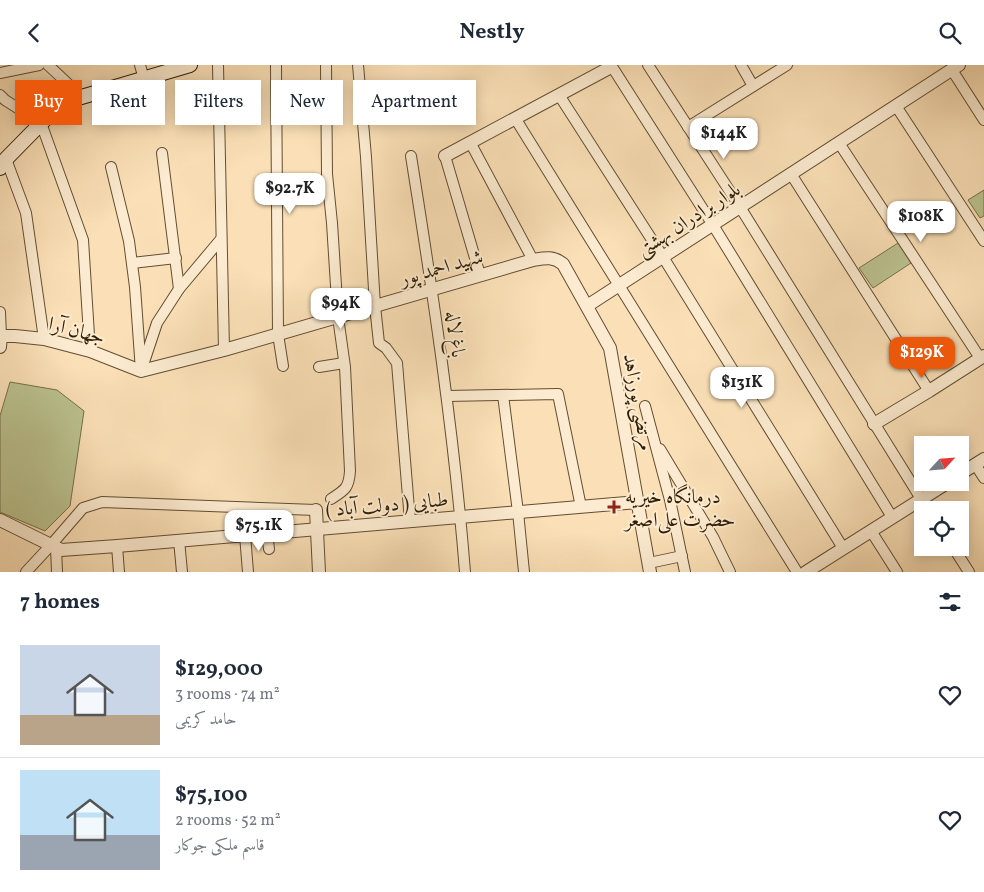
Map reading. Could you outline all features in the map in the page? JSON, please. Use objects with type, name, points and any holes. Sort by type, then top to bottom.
[{"type":"main road","points":[[82,97],[190,65]]},
{"type":"main road","points":[[3,164],[39,125]]},
{"type":"street","points":[[0,73],[38,65]]},
{"type":"street","points":[[48,65],[64,80]]},
{"type":"street","points":[[140,65],[144,79]]},
{"type":"street","points":[[218,65],[224,350]]},
{"type":"street","points":[[276,65],[278,334],[283,366]]},
{"type":"street","points":[[326,65],[327,173],[338,317],[344,363],[350,471],[349,484],[331,499]]},
{"type":"street","points":[[358,65],[379,343],[386,348],[397,363],[410,521]]},
{"type":"street","points":[[648,65],[740,207],[921,499]]},
{"type":"street","points":[[741,65],[753,86]]},
{"type":"street","points":[[688,127],[787,65]]},
{"type":"street","points":[[480,275],[445,155],[611,66],[713,225],[892,517]]},
{"type":"street","points":[[955,67],[984,120]]},
{"type":"street","name":"بلوار برادران بهشتی","points":[[587,306],[955,67]]},
{"type":"street","points":[[559,95],[663,257],[843,548]]},
{"type":"street","points":[[2,101],[15,108]]},
{"type":"street","points":[[896,106],[984,241]]},
{"type":"street","points":[[515,118],[797,572]]},
{"type":"street","points":[[42,125],[83,240],[90,351]]},
{"type":"street","points":[[470,142],[533,260]]},
{"type":"street","points":[[839,143],[982,357],[874,424]]},
{"type":"street","points":[[162,153],[179,289]]},
{"type":"street","name":"باغ لاله","points":[[411,156],[447,396],[461,516],[465,572]]},
{"type":"street","points":[[3,164],[26,213],[44,339]]},
{"type":"street","points":[[110,167],[129,241],[135,287],[141,371]]},
{"type":"street","points":[[791,174],[929,391]]},
{"type":"street","points":[[141,371],[157,323],[179,289],[221,239]]},
{"type":"street","name":"شهید احمد پور","points":[[141,371],[224,350],[480,275],[549,257]]},
{"type":"street","name":"مرتضی پورزاهد","points":[[549,257],[558,259],[563,264],[610,347],[649,567]]},
{"type":"street","points":[[132,263],[176,258]]},
{"type":"street","points":[[0,316],[1,341]]},
{"type":"street","name":"جهان آرا","points":[[1,341],[15,336],[44,339],[90,351],[141,371]]},
{"type":"street","points":[[319,367],[344,363]]},
{"type":"street","points":[[447,396],[558,394],[581,507]]},
{"type":"street","points":[[503,395],[524,572]]},
{"type":"street","points":[[645,406],[670,500],[685,572]]},
{"type":"street","points":[[654,438],[713,537],[730,572]]},
{"type":"street","points":[[969,469],[980,462],[984,478]]},
{"type":"street","points":[[806,572],[821,568],[843,548],[934,491]]},
{"type":"street","points":[[26,572],[53,547],[83,508],[102,502],[316,510],[319,572]]},
{"type":"street","name":"طبایی ( دولت آباد )","points":[[53,547],[61,550],[117,546],[638,502]]},
{"type":"street","points":[[0,520],[53,547]]},
{"type":"street","points":[[871,531],[898,572]]},
{"type":"street","points":[[268,533],[270,549]]},
{"type":"street","points":[[245,535],[246,572]]},
{"type":"street","points":[[179,540],[182,572]]},
{"type":"street","points":[[117,546],[119,572]]},
{"type":"street","points":[[53,547],[57,572]]},
{"type":"street","points":[[649,567],[682,556]]},
{"type":"street","points":[[959,556],[969,572]]},
{"type":"green space","points":[[984,190],[984,216],[980,218],[968,200]]},
{"type":"green space","points":[[898,243],[911,263],[873,288],[859,268]]},
{"type":"green space","points":[[10,382],[57,390],[84,411],[70,506],[45,531],[0,512],[0,416]]},
{"type":"place","name":"درمانگاه خیریه حضرت علی‌اصغر","points":[[614,507]]}]
